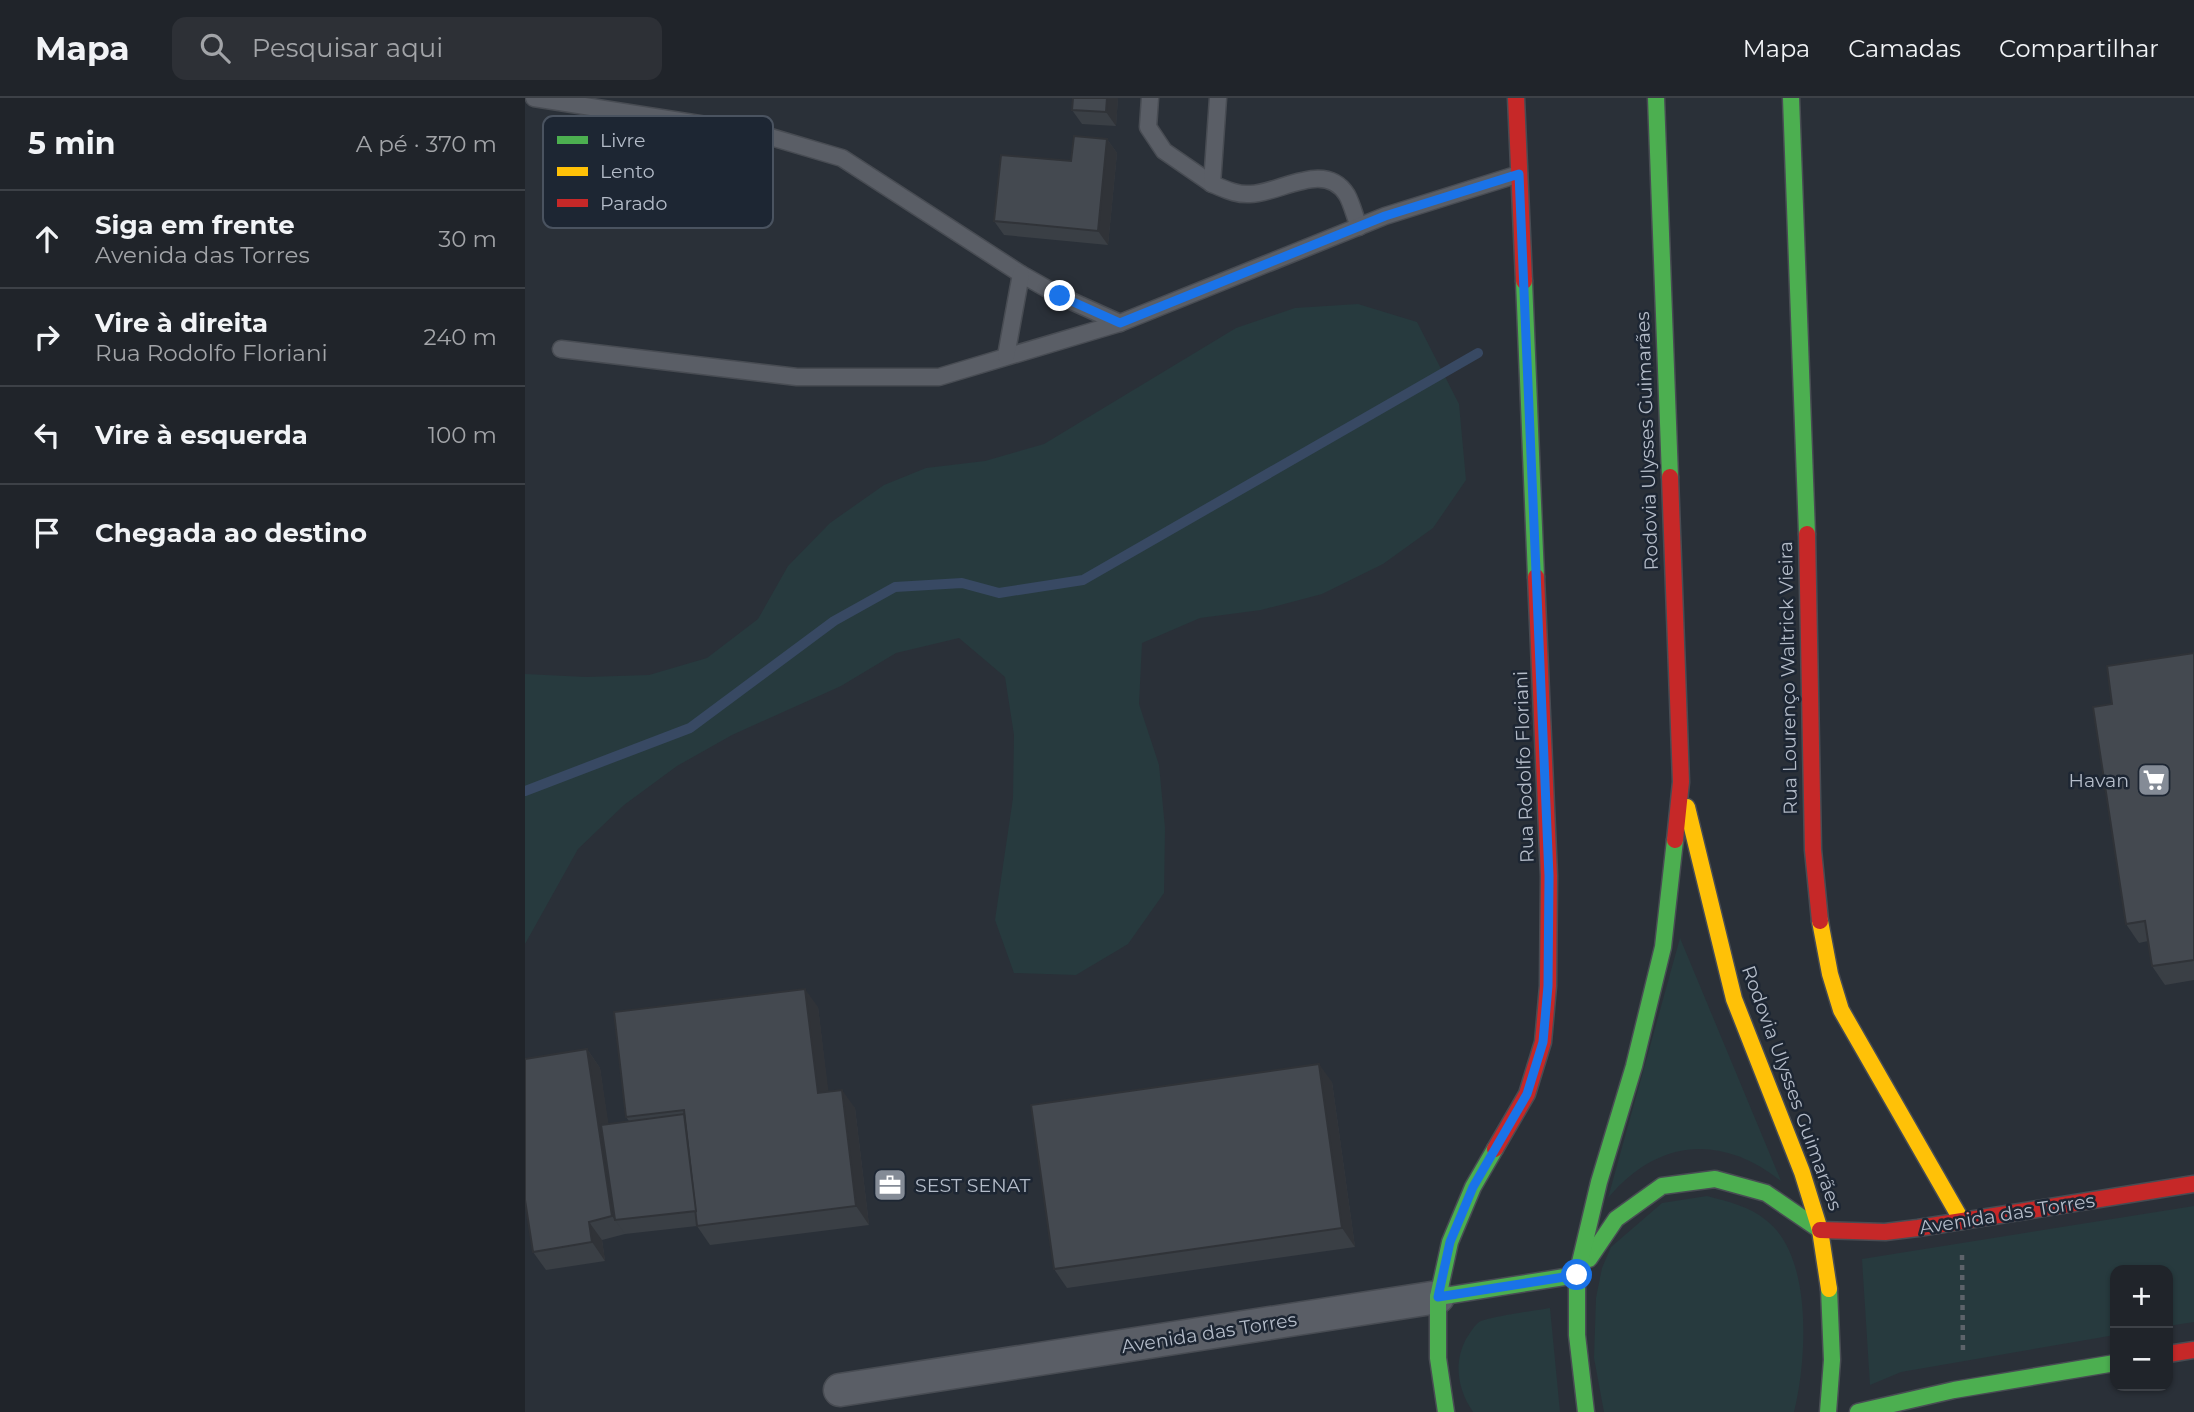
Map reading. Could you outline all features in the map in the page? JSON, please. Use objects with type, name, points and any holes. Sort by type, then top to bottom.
[{"type":"main road","name":"Rua Rodolfo Floriani","points":[[1446,1412],[1438,1358],[1438,1297],[1450,1242],[1473,1187],[1527,1094],[1543,1042],[1548,986],[1549,876],[1516,98]]},
{"type":"main road","name":"Rodovia Ulysses Guimarães","points":[[1586,1412],[1577,1335],[1577,1275],[1599,1182],[1635,1066],[1663,947],[1681,782],[1656,98]]},
{"type":"main road","name":"Rua Lourenço Waltrick Vieira","points":[[1791,98],[1806,505],[1813,850],[1820,924],[1829,974],[1841,1010],[1962,1221]]},
{"type":"main road","name":"Rodovia Ulysses Guimarães","points":[[1681,782],[1734,999],[1802,1172],[1820,1230],[1831,1300],[1832,1360],[1828,1412]]},
{"type":"main road","points":[[1577,1275],[1616,1219],[1662,1186],[1715,1179],[1766,1193],[1820,1230]]},
{"type":"main road","name":"Avenida das Torres","points":[[1820,1230],[1885,1232],[2194,1184]]},
{"type":"main road","name":"Avenida das Torres","points":[[1438,1297],[1577,1275]]},
{"type":"main road","points":[[2173,1353],[2194,1350]]},
{"type":"main road","points":[[1858,1412],[1963,1387],[2110,1364]]},
{"type":"main road","points":[[1953,1404],[1963,1387]]},
{"type":"street","name":"Avenida das Torres","points":[[839,1390],[1438,1297]]},
{"type":"lane","points":[[534,98],[649,116]]},
{"type":"lane","points":[[1150,98],[1148,127],[1164,151],[1212,184],[1234,193],[1252,195],[1314,177],[1334,184],[1346,194],[1359,227]]},
{"type":"lane","points":[[1212,184],[1218,98]]},
{"type":"lane","points":[[773,138],[842,158],[1021,274],[1060,296],[1120,323]]},
{"type":"lane","points":[[561,349],[797,377],[939,377],[1120,323],[1385,216],[1519,174]]},
{"type":"lane","points":[[1006,356],[1021,274]]},
{"type":"path","points":[[1962,1221],[1963,1387]]},
{"type":"green space","points":[[1358,304],[1417,322],[1459,404],[1466,480],[1433,528],[1383,564],[1322,594],[1261,610],[1200,618],[1142,643],[1139,704],[1159,765],[1165,828],[1164,893],[1128,944],[1076,975],[1014,973],[995,920],[1013,798],[1014,735],[1005,677],[959,638],[896,653],[841,686],[732,735],[677,766],[624,805],[578,849],[525,944],[525,674],[586,677],[649,675],[707,658],[758,619],[788,566],[830,523],[884,485],[926,468],[985,461],[1044,444],[1236,328],[1295,308]]},
{"type":"green space","points":[[1680,938],[1781,1181],[1736,1155],[1690,1149],[1668,1154],[1647,1164],[1627,1178],[1608,1198]]},
{"type":"green space","points":[[1707,1196],[1739,1205],[1767,1221],[1782,1237],[1792,1259],[1803,1310],[1802,1365],[1794,1412],[1604,1412],[1594,1358],[1596,1298],[1602,1268],[1611,1247],[1662,1203]]},
{"type":"green space","points":[[2194,1206],[2194,1322],[2173,1325],[2173,1265],[2110,1265],[2110,1336],[1901,1372],[1870,1385],[1862,1259]]},
{"type":"green space","points":[[1550,1308],[1560,1412],[1473,1412],[1461,1386],[1459,1358],[1466,1339],[1474,1328],[1479,1322],[1492,1318]]},
{"type":"building","points":[[1073,98],[1107,98],[1106,112],[1072,110]]},
{"type":"building","points":[[1074,136],[1107,139],[1098,231],[994,221],[1001,155],[1071,161]]},
{"type":"building","name":"Havan","points":[[2194,653],[2194,960],[2152,966],[2145,921],[2126,924],[2093,707],[2112,704],[2107,666]]},
{"type":"building","points":[[805,989],[818,1093],[842,1090],[856,1206],[697,1226],[684,1110],[626,1117],[614,1012]]},
{"type":"building","points":[[587,1049],[612,1216],[589,1222],[592,1242],[533,1252],[525,1200],[525,1059]]},
{"type":"building","points":[[1319,1064],[1342,1228],[1054,1269],[1031,1105]]},
{"type":"building","points":[[684,1114],[696,1211],[615,1220],[601,1125]]},
{"type":"waterway","points":[[525,791],[690,728],[834,621],[895,587],[962,583],[999,593],[1083,580],[1478,353]]},
{"type":"traffic: fast","points":[[1656,98],[1670,477]]},
{"type":"traffic: fast","points":[[1791,98],[1807,534]]},
{"type":"traffic: fast","points":[[1524,281],[1536,577]]},
{"type":"traffic: fast","points":[[1586,1412],[1577,1335],[1577,1275],[1599,1182],[1634,1066],[1663,947],[1675,840]]},
{"type":"traffic: fast","points":[[1446,1412],[1438,1358],[1438,1297],[1450,1242],[1473,1187],[1495,1149]]},
{"type":"traffic: fast","points":[[1589,1259],[1616,1219],[1662,1186],[1715,1179],[1766,1193],[1820,1230]]},
{"type":"traffic: fast","points":[[1438,1297],[1577,1275]]},
{"type":"traffic: fast","points":[[1828,1412],[1832,1360],[1829,1289]]},
{"type":"traffic: fast","points":[[1858,1412],[1954,1390],[2110,1364]]},
{"type":"traffic: slow","points":[[1687,807],[1734,999],[1802,1172],[1820,1230],[1829,1289]]},
{"type":"traffic: slow","points":[[1820,921],[1830,974],[1841,1010],[1962,1221]]},
{"type":"traffic: jam","points":[[1516,98],[1524,281]]},
{"type":"traffic: jam","points":[[1670,477],[1681,782],[1675,840]]},
{"type":"traffic: jam","points":[[1807,534],[1813,850],[1820,921]]},
{"type":"traffic: jam","points":[[1495,1149],[1527,1094],[1543,1042],[1548,986],[1549,876],[1536,577]]},
{"type":"traffic: jam","points":[[1820,1230],[1885,1232],[1918,1228],[2194,1184]]},
{"type":"traffic: jam","points":[[2173,1353],[2194,1350]]},
{"type":"place","name":"Havan","points":[[2154,780]]},
{"type":"place","name":"SEST SENAT","points":[[890,1185]]},
{"type":"route","points":[[1060,296],[1120,323],[1385,216],[1519,174],[1549,876],[1548,986],[1543,1042],[1527,1094],[1473,1187],[1450,1242],[1438,1297],[1577,1275]]}]
